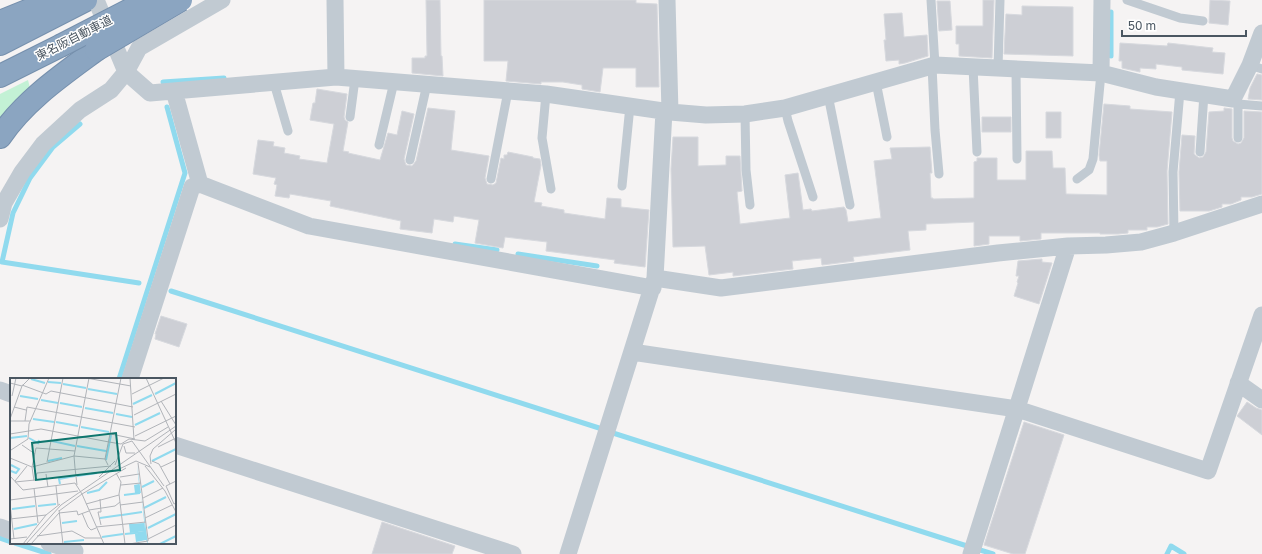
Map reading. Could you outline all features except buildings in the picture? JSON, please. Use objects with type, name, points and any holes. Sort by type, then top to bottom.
[{"type":"highway","points":[[0,22],[86,0]]},
{"type":"highway","name":"東名阪自動車道","points":[[0,76],[148,0]]},
{"type":"highway","points":[[0,137],[8,125],[33,100],[61,76],[96,50],[181,0]]},
{"type":"highway","points":[[0,44],[46,9]]},
{"type":"street","points":[[96,0],[126,72],[150,93],[336,77],[546,94],[667,112],[706,115],[745,114],[785,108],[934,66],[1101,73],[1156,87],[1204,94],[1236,101],[1256,67],[1262,33]]},
{"type":"street","points":[[0,219],[4,203],[22,172],[43,144],[80,110],[110,90],[126,72],[139,48],[222,0]]},
{"type":"street","points":[[335,0],[336,77]]},
{"type":"street","points":[[568,554],[654,283],[667,112],[667,0]]},
{"type":"street","points":[[1101,73],[1102,0]]},
{"type":"street","points":[[174,91],[200,184]]},
{"type":"street","points":[[130,378],[192,187],[200,184],[309,226],[654,283],[721,288],[998,253],[1068,246],[1106,246],[1141,242],[1174,233],[1262,204]]},
{"type":"street","points":[[971,554],[1068,246]]},
{"type":"street","points":[[632,352],[1017,409],[1208,471],[1261,320]]},
{"type":"street","points":[[1238,383],[1262,400]]},
{"type":"street","points":[[0,390],[10,394]]},
{"type":"street","points":[[176,445],[513,554]]},
{"type":"street","points":[[0,527],[10,531]]},
{"type":"lane","points":[[931,0],[935,130],[939,174]]},
{"type":"lane","points":[[998,68],[1000,0]]},
{"type":"lane","points":[[1127,0],[1180,18],[1203,21]]},
{"type":"lane","points":[[973,67],[977,152]]},
{"type":"lane","points":[[1016,69],[1017,159]]},
{"type":"lane","points":[[1076,179],[1089,170],[1093,159],[1101,73]]},
{"type":"lane","points":[[350,117],[355,79]]},
{"type":"lane","points":[[379,145],[394,82]]},
{"type":"lane","points":[[876,82],[887,137]]},
{"type":"lane","points":[[274,83],[288,131]]},
{"type":"lane","points":[[410,160],[427,84]]},
{"type":"lane","points":[[491,179],[508,91]]},
{"type":"lane","points":[[1174,233],[1173,172],[1180,91]]},
{"type":"lane","points":[[546,94],[542,138],[551,189]]},
{"type":"lane","points":[[1200,152],[1204,94]]},
{"type":"lane","points":[[828,95],[850,205]]},
{"type":"lane","points":[[1238,138],[1236,101],[1262,106]]},
{"type":"lane","points":[[622,186],[630,106]]},
{"type":"lane","points":[[785,108],[813,197]]},
{"type":"lane","points":[[745,114],[746,170],[750,205]]},
{"type":"green space","points":[[28,80],[30,88],[0,121],[0,94]]},
{"type":"waterway","points":[[1111,12],[1111,56]]},
{"type":"waterway","points":[[163,82],[224,78]]},
{"type":"waterway","points":[[119,378],[185,173],[167,107]]},
{"type":"waterway","points":[[80,124],[53,147],[30,178],[13,213],[2,262],[139,283]]},
{"type":"waterway","points":[[455,244],[497,250]]},
{"type":"waterway","points":[[518,254],[597,266]]},
{"type":"waterway","points":[[171,291],[599,428]]},
{"type":"waterway","points":[[613,433],[967,546]]},
{"type":"waterway","points":[[0,538],[10,542]]},
{"type":"waterway","points":[[18,544],[49,554]]},
{"type":"waterway","points":[[1167,554],[1171,546],[1184,554]]},
{"type":"waterway","points":[[980,550],[993,554]]}]
